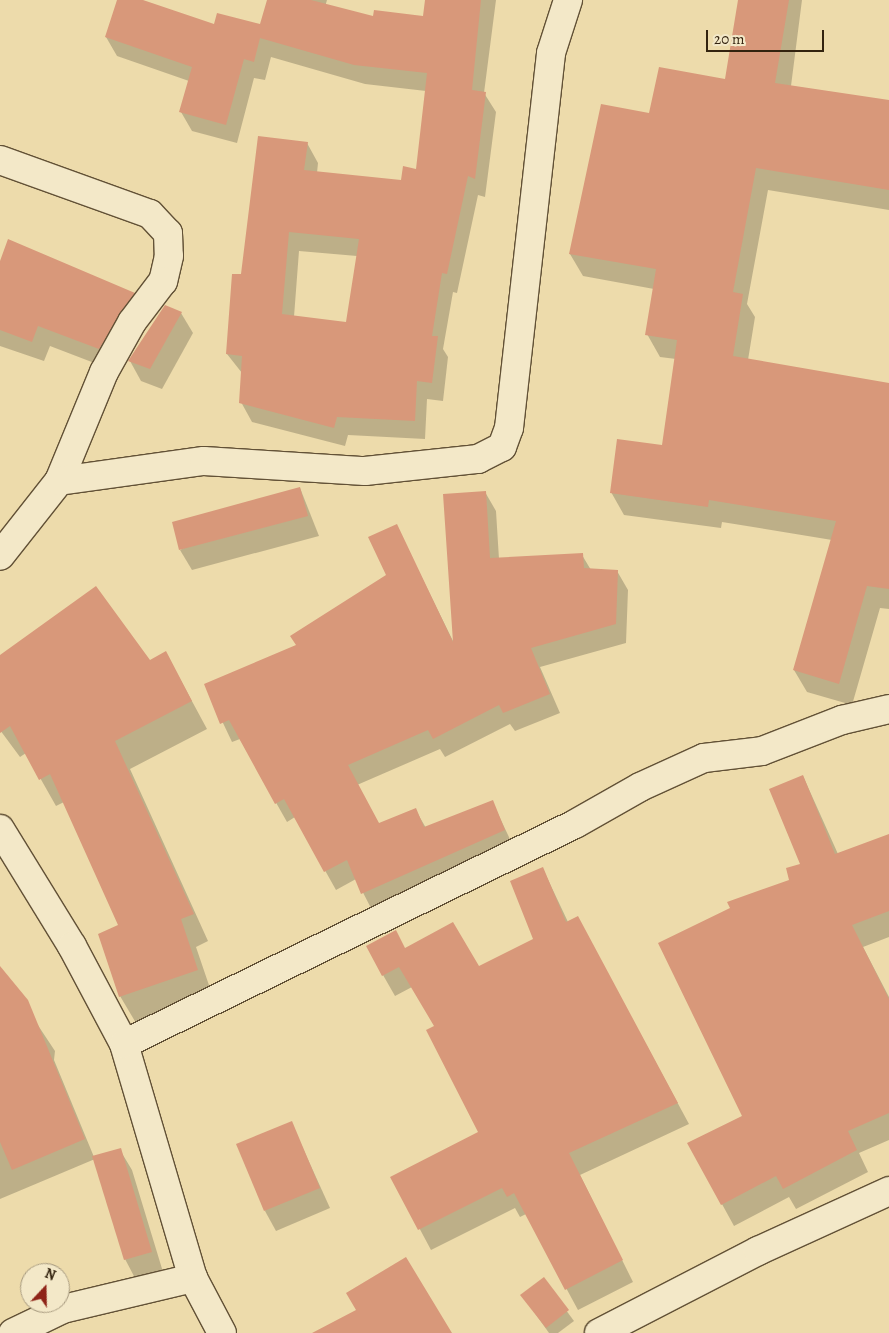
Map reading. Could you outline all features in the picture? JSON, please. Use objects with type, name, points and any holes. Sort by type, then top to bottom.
[{"type":"street","points":[[59,481],[204,461],[365,471],[478,459],[502,447],[509,428],[551,53],[568,0]]},
{"type":"street","points":[[0,160],[150,214],[168,233],[169,256],[163,281],[132,322],[104,372],[59,481],[0,556]]},
{"type":"street","points":[[124,1044],[575,824],[640,786],[704,758],[762,751],[842,720],[889,708]]},
{"type":"street","points":[[0,829],[72,946],[124,1044],[193,1278],[222,1333]]},
{"type":"street","points":[[598,1333],[758,1251],[889,1191]]},
{"type":"street","points":[[13,1333],[63,1309],[193,1278]]},
{"type":"building","points":[[117,0],[143,0],[214,24],[217,13],[260,24],[267,0],[311,0],[373,16],[374,10],[423,16],[425,0],[481,0],[472,90],[486,92],[475,179],[468,176],[447,274],[442,273],[432,336],[438,336],[432,383],[417,381],[415,421],[337,417],[334,428],[239,403],[242,356],[226,354],[232,274],[241,274],[258,136],[308,142],[304,170],[401,180],[403,166],[416,169],[427,73],[354,65],[260,38],[254,62],[244,59],[226,125],[179,112],[192,67],[105,37]],"holes":[[[289,232],[359,239],[346,322],[282,314]]]},
{"type":"building","points":[[738,0],[789,0],[775,83],[889,100],[889,190],[756,168],[733,292],[743,294],[733,356],[889,383],[889,589],[867,586],[839,684],[793,670],[836,521],[709,500],[708,507],[610,493],[617,439],[662,445],[677,340],[645,335],[656,269],[569,254],[601,104],[649,113],[659,67],[725,79]]},
{"type":"building","points":[[8,239],[135,293],[99,349],[38,326],[32,342],[0,330],[0,261]]},
{"type":"building","points":[[165,305],[182,312],[150,369],[128,361]]},
{"type":"building","points":[[300,487],[308,516],[179,550],[172,522]]},
{"type":"building","points":[[486,491],[490,558],[583,553],[584,568],[618,570],[616,624],[531,648],[550,694],[503,713],[499,705],[433,739],[428,730],[348,765],[379,823],[416,808],[424,827],[493,800],[505,830],[361,894],[347,860],[324,872],[284,799],[275,804],[229,720],[220,724],[204,684],[296,645],[290,636],[386,575],[368,537],[397,524],[453,642],[443,494]]},
{"type":"building","points":[[96,586],[150,660],[166,651],[192,701],[115,741],[194,914],[181,919],[198,970],[119,997],[98,934],[118,925],[50,774],[39,780],[10,726],[0,733],[0,655]]},
{"type":"building","points":[[803,775],[835,854],[889,834],[889,911],[852,925],[889,999],[889,1113],[848,1131],[857,1150],[783,1189],[776,1176],[721,1205],[687,1143],[742,1116],[658,943],[730,908],[727,902],[789,880],[786,868],[800,864],[769,789]]},
{"type":"building","points":[[543,867],[566,922],[578,916],[678,1103],[569,1153],[623,1260],[565,1290],[514,1193],[507,1197],[502,1188],[418,1230],[390,1177],[478,1132],[426,1030],[434,1026],[399,967],[382,976],[366,946],[396,930],[405,948],[453,922],[479,966],[533,939],[510,881]]},
{"type":"building","points":[[0,966],[28,1000],[85,1139],[12,1170],[0,1142]]},
{"type":"building","points":[[292,1121],[320,1188],[264,1211],[236,1144]]},
{"type":"building","points":[[121,1148],[152,1252],[124,1260],[92,1156]]},
{"type":"building","points":[[406,1257],[452,1333],[312,1333],[356,1310],[346,1293]]},
{"type":"building","points":[[544,1277],[569,1310],[546,1328],[520,1295]]}]
